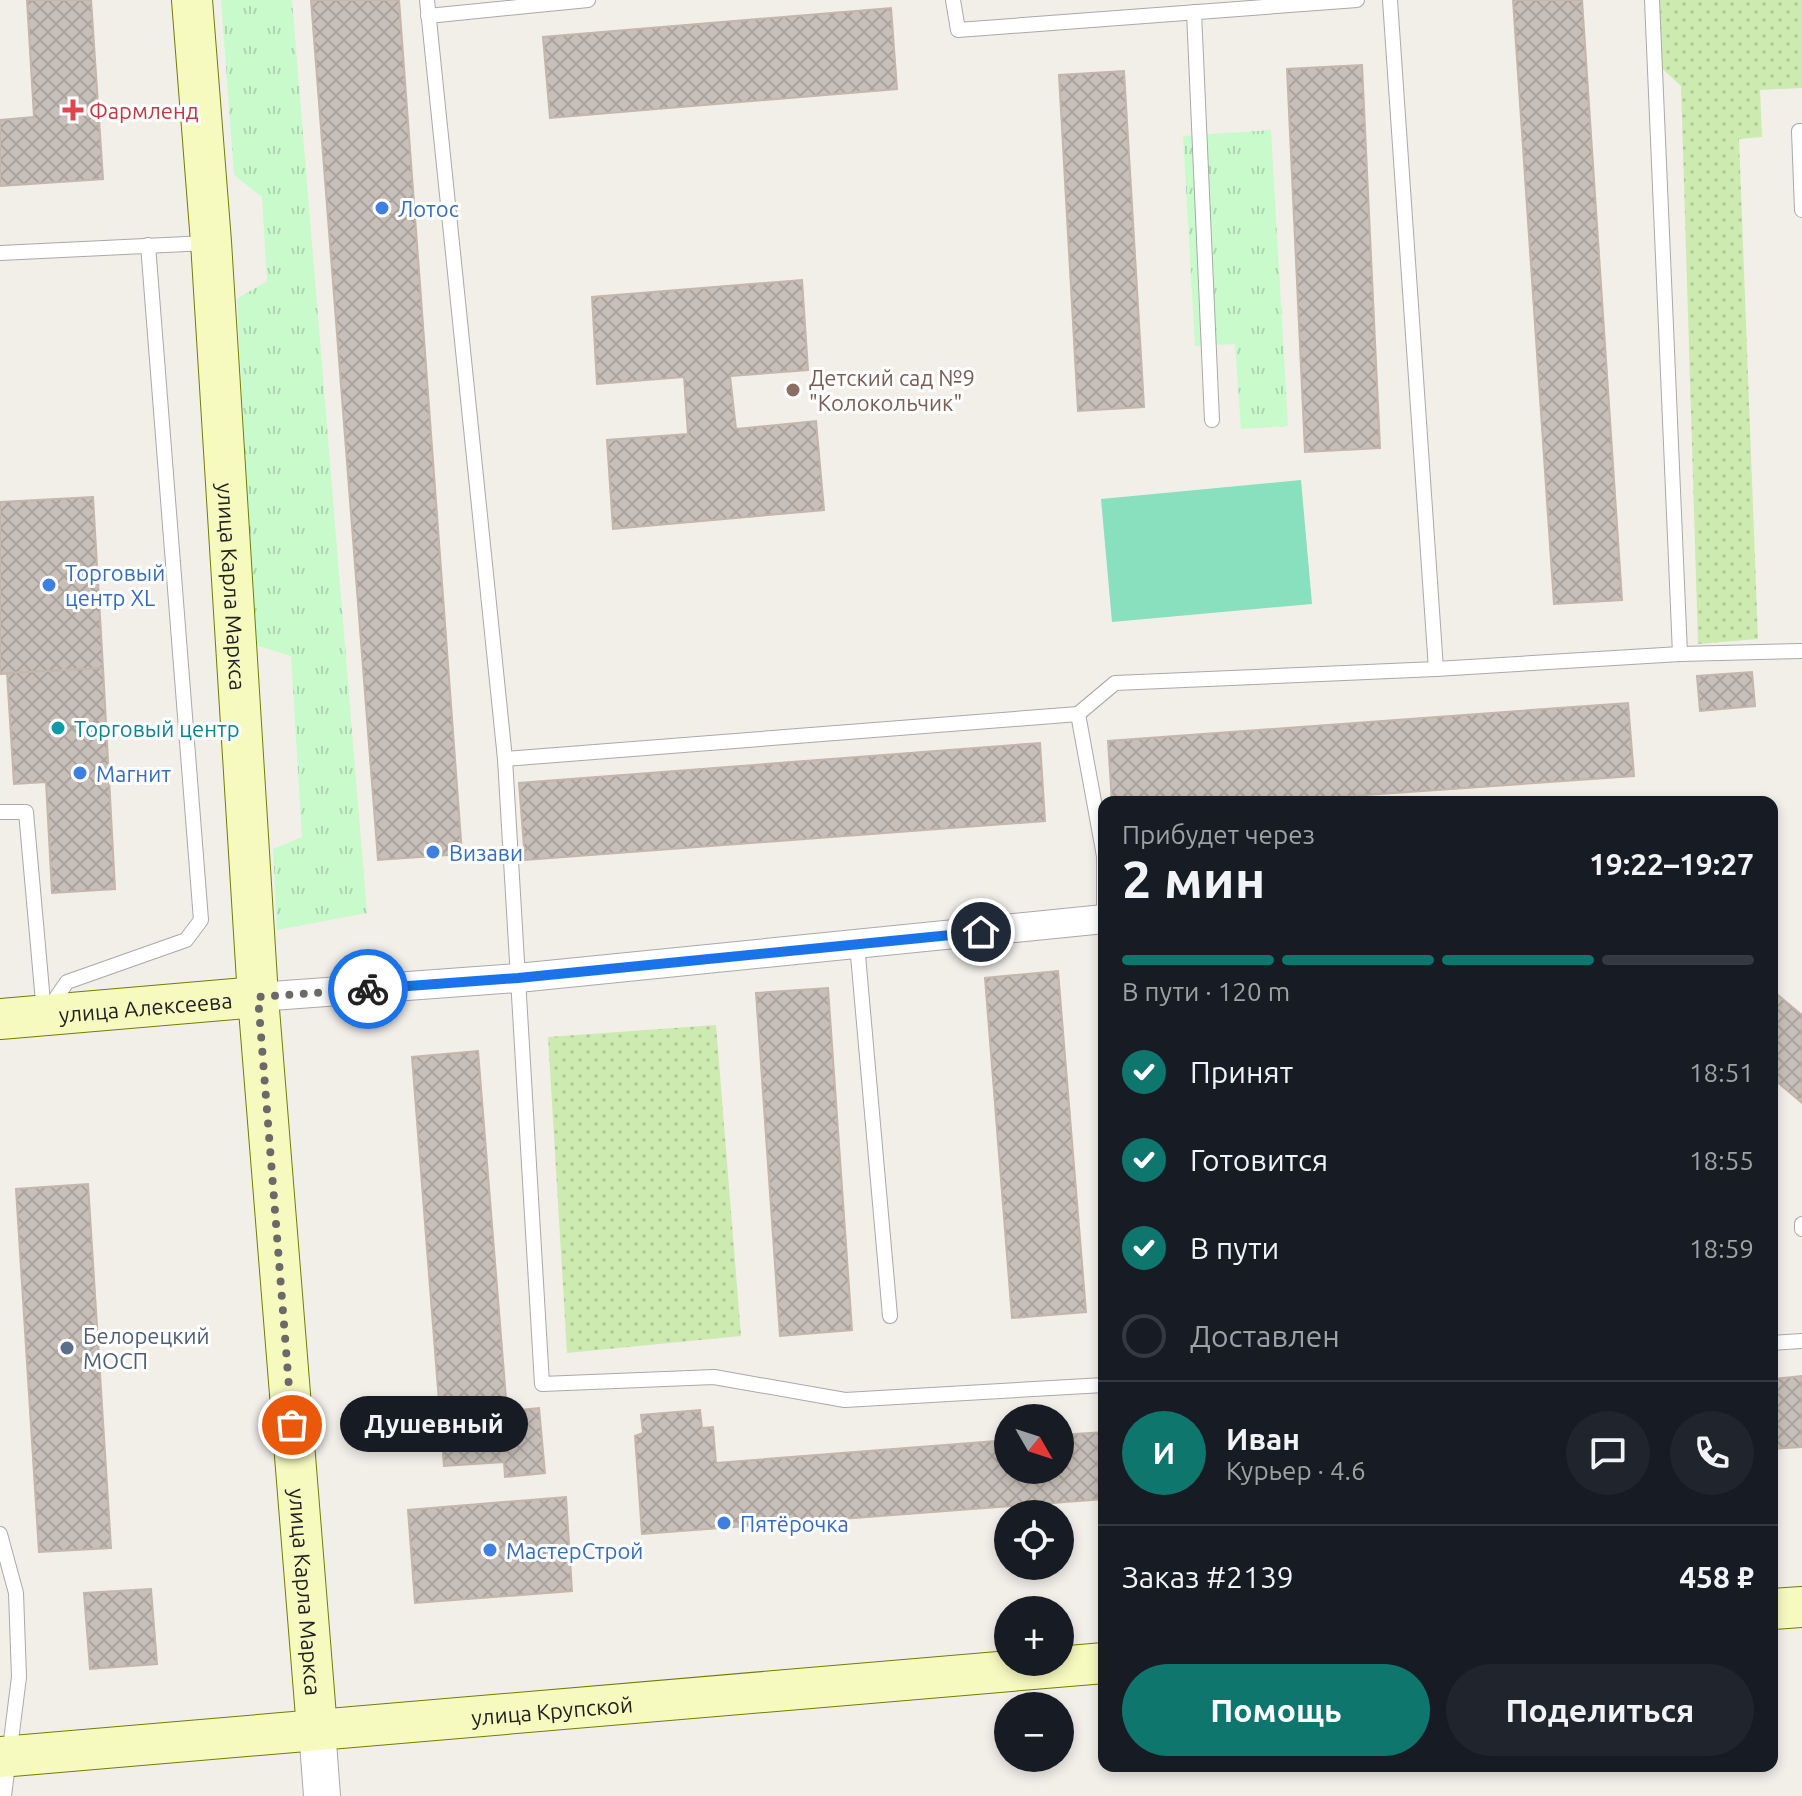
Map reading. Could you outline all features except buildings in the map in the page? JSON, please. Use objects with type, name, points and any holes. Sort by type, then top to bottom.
[{"type":"main road","name":"улица Карла Маркса","points":[[192,0],[211,242],[258,997],[317,1729]]},
{"type":"main road","name":"улица Алексеева","points":[[0,1019],[258,997]]},
{"type":"main road","points":[[1778,1609],[1802,1607]]},
{"type":"main road","name":"улица Крупской","points":[[4,1756],[1098,1664]]},
{"type":"street","name":"улица Алексеева","points":[[258,997],[518,978],[1098,920]]},
{"type":"street","name":"улица Карла Маркса","points":[[317,1729],[322,1796]]},
{"type":"lane","points":[[427,0],[505,759],[542,1384],[714,1377],[845,1400],[1098,1385]]},
{"type":"lane","points":[[428,16],[588,0]]},
{"type":"lane","points":[[953,0],[958,30],[1357,0]]},
{"type":"lane","points":[[1390,0],[1436,669]]},
{"type":"lane","points":[[1652,0],[1680,654]]},
{"type":"lane","points":[[1194,12],[1212,420]]},
{"type":"lane","points":[[1802,131],[1799,131],[1802,210]]},
{"type":"lane","points":[[0,253],[211,242]]},
{"type":"lane","points":[[44,1015],[67,982],[186,940],[201,920],[148,245]]},
{"type":"lane","points":[[505,759],[1078,714],[1115,683],[1436,669],[1680,654],[1802,651]]},
{"type":"lane","points":[[1078,714],[1098,823]]},
{"type":"lane","points":[[0,812],[26,812],[44,1015]]},
{"type":"lane","points":[[857,944],[890,1316]]},
{"type":"lane","points":[[1778,1343],[1802,1341]]},
{"type":"lane","points":[[0,1534],[16,1593],[19,1677],[4,1756],[4,1796]]},
{"type":"green space","points":[[221,0],[292,0],[367,913],[277,930],[273,849],[302,837],[291,656],[255,645],[237,299],[267,281],[262,197],[234,175]]},
{"type":"green space","points":[[1649,0],[1802,0],[1802,88],[1760,90],[1762,137],[1739,139],[1758,639],[1698,644],[1681,86],[1655,62]]},
{"type":"green space","points":[[1271,130],[1288,426],[1241,429],[1235,344],[1195,346],[1183,136]]},
{"type":"green space","points":[[1301,480],[1312,604],[1112,622],[1101,499]]},
{"type":"green space","points":[[716,1025],[741,1336],[567,1353],[548,1037]]},
{"type":"way so far","points":[[292,1425],[258,997],[368,989]]},
{"type":"place","name":"Фармленд","points":[[73,110]]},
{"type":"place","name":"Лотос","points":[[382,208]]},
{"type":"place","name":"Детский сад №9 \"Колокольчик\"","points":[[793,390]]},
{"type":"place","name":"Торговый центр XL","points":[[49,585]]},
{"type":"place","name":"Торговый центр","points":[[58,728]]},
{"type":"place","name":"Магнит","points":[[80,773]]},
{"type":"place","name":"Визави","points":[[433,852]]},
{"type":"place","name":"Белорецкий МОСП","points":[[67,1348]]},
{"type":"place","name":"Душевный","points":[[292,1425]]},
{"type":"place","name":"Пятёрочка","points":[[724,1523]]},
{"type":"place","name":"МастерСтрой","points":[[490,1550]]},
{"type":"route","points":[[368,989],[518,978],[981,932]]}]
